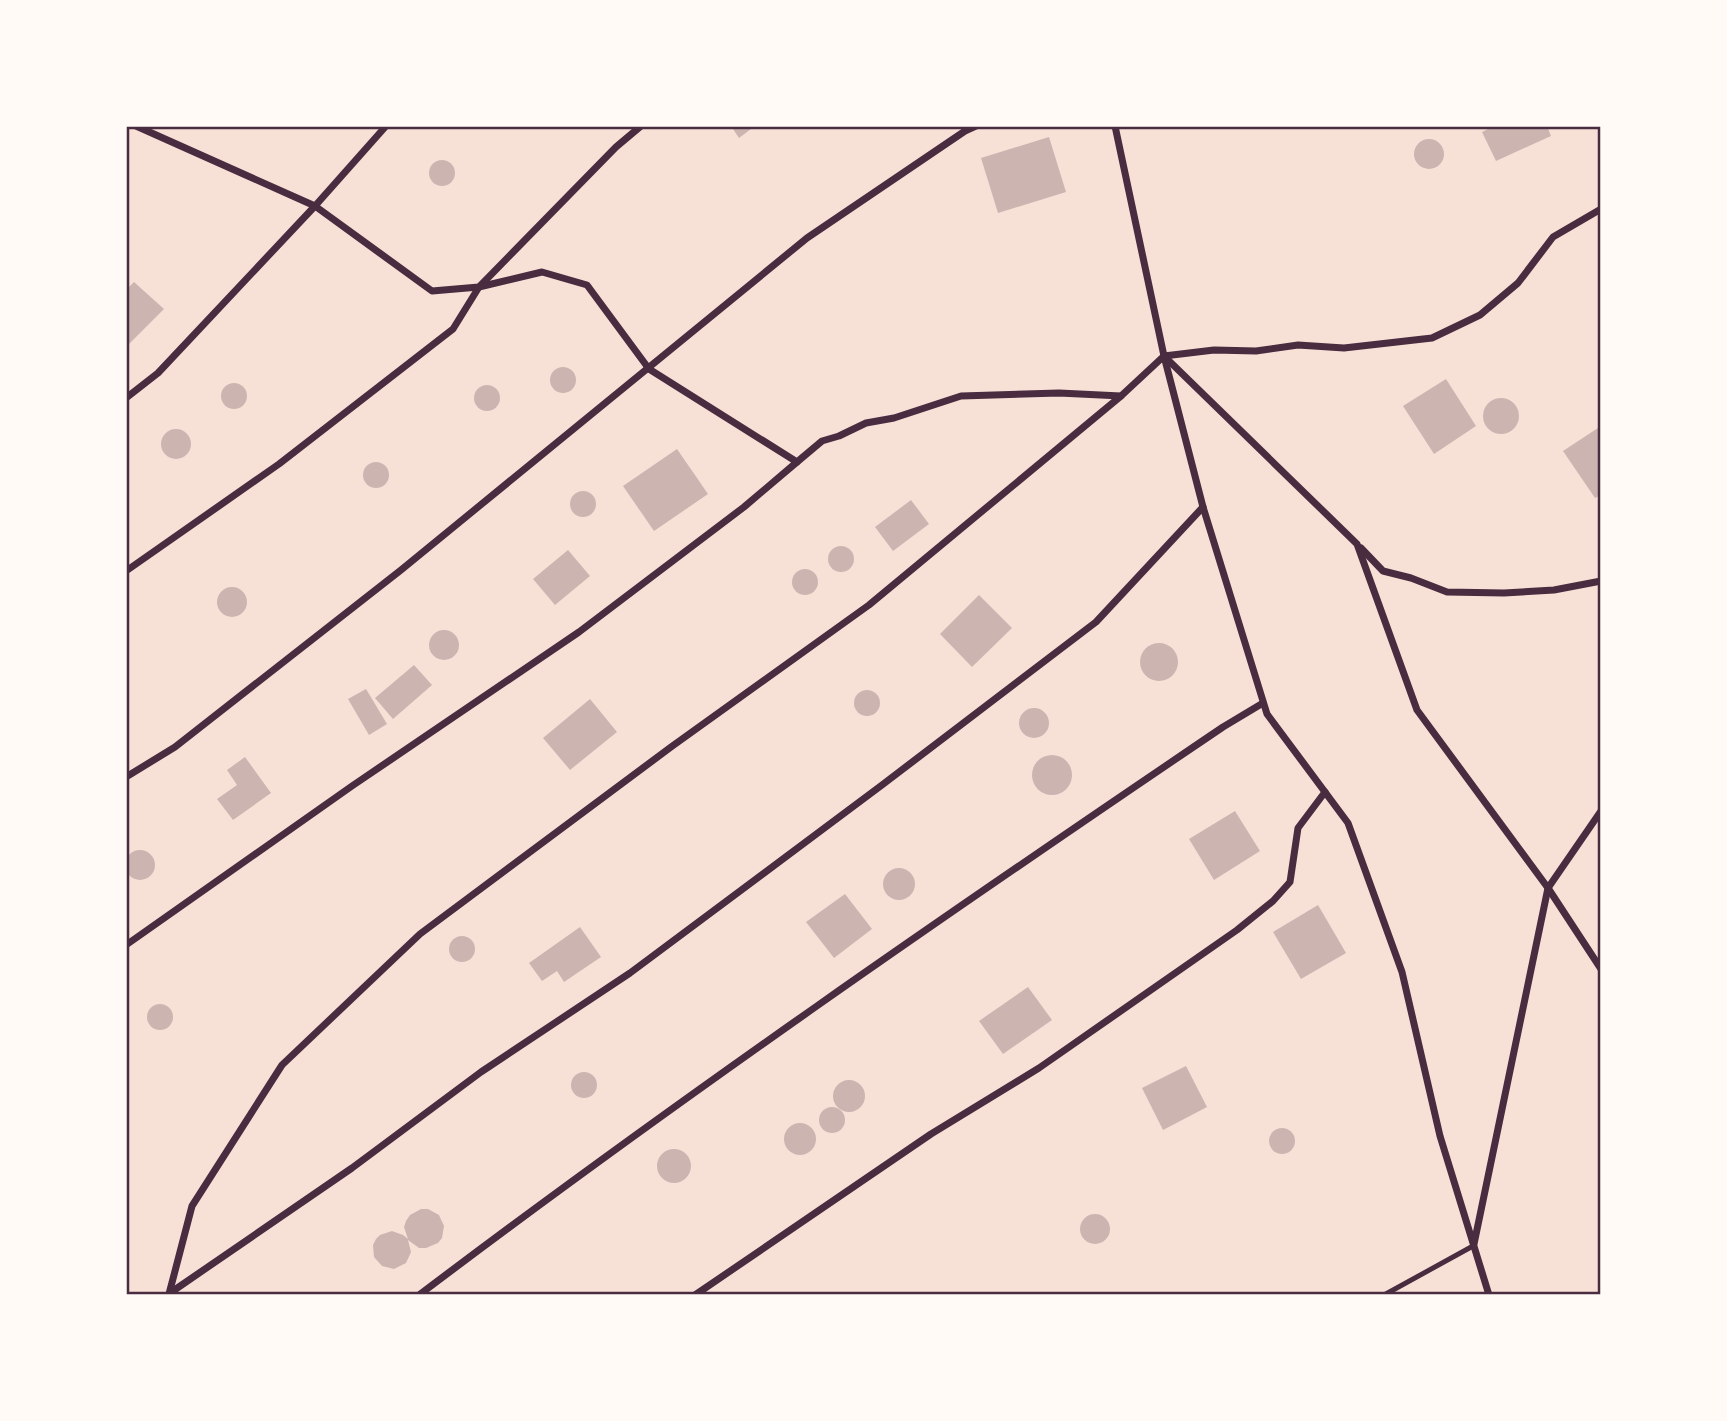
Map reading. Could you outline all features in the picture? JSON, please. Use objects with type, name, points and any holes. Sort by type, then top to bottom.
[{"type":"street","points":[[136,126],[315,206],[432,292],[479,287],[541,272],[587,285],[649,369],[797,462]]},
{"type":"street","points":[[126,398],[159,373],[386,126]]},
{"type":"street","points":[[126,571],[279,464],[453,329],[479,287],[616,147],[641,126]]},
{"type":"street","points":[[126,777],[175,747],[390,579],[807,238],[976,126]]},
{"type":"street","points":[[1115,126],[1164,356],[1203,507],[1266,714],[1348,823],[1402,972],[1440,1136],[1489,1295]]},
{"type":"street","points":[[169,1294],[192,1206],[282,1065],[410,944],[671,747],[869,605],[1121,396],[1164,356],[1214,350],[1256,351],[1298,345],[1344,348],[1432,338],[1480,315],[1518,283],[1553,237],[1601,209]]},
{"type":"street","points":[[1164,356],[1383,571],[1447,592],[1554,590],[1601,581]]},
{"type":"street","points":[[126,945],[352,786],[579,632],[744,507],[822,441],[866,423],[894,418],[961,396],[1059,393],[1121,396]]},
{"type":"street","points":[[169,1294],[352,1168],[481,1072],[630,973],[883,785],[1096,622],[1203,507]]},
{"type":"street","points":[[1357,544],[1417,710],[1548,888],[1601,969]]},
{"type":"street","points":[[419,1295],[584,1172],[945,915],[1223,727],[1263,703]]},
{"type":"street","points":[[695,1295],[931,1134],[1040,1068],[1237,930],[1273,901],[1290,882],[1298,828],[1325,792]]},
{"type":"street","points":[[1474,1246],[1548,888],[1601,811]]},
{"type":"lane","points":[[1384,1295],[1474,1246]]},
{"type":"building","points":[[731,126],[755,126],[739,138]]},
{"type":"building","points":[[1494,126],[1547,126],[1551,136],[1496,161],[1482,132]]},
{"type":"building","points":[[1049,137],[1066,192],[998,213],[981,158]]},
{"type":"building","points":[[1429,139],[1440,143],[1444,154],[1440,165],[1429,169],[1418,165],[1414,154],[1418,143]]},
{"type":"building","points":[[442,160],[451,164],[455,173],[451,182],[442,186],[433,182],[429,173],[433,164]]},
{"type":"building","points":[[134,282],[164,309],[129,344],[126,342],[126,290]]},
{"type":"building","points":[[563,367],[572,371],[576,380],[572,389],[563,393],[554,389],[550,380],[554,371]]},
{"type":"building","points":[[1446,379],[1476,426],[1434,454],[1403,406]]},
{"type":"building","points":[[234,383],[243,387],[247,396],[243,405],[234,409],[225,405],[221,396],[225,387]]},
{"type":"building","points":[[487,385],[496,389],[500,398],[496,407],[487,411],[478,407],[474,398],[478,389]]},
{"type":"building","points":[[1501,398],[1514,403],[1519,416],[1514,429],[1501,434],[1488,429],[1483,416],[1488,403]]},
{"type":"building","points":[[1601,426],[1601,495],[1595,498],[1563,451]]},
{"type":"building","points":[[176,429],[187,433],[191,444],[187,455],[176,459],[165,455],[161,444],[165,433]]},
{"type":"building","points":[[677,449],[708,494],[654,531],[623,486]]},
{"type":"building","points":[[376,462],[385,466],[389,475],[385,484],[376,488],[367,484],[363,475],[367,466]]},
{"type":"building","points":[[583,491],[592,495],[596,504],[592,513],[583,517],[574,513],[570,504],[574,495]]},
{"type":"building","points":[[911,500],[929,524],[893,551],[875,527]]},
{"type":"building","points":[[841,546],[850,550],[854,559],[850,568],[841,572],[832,568],[828,559],[832,550]]},
{"type":"building","points":[[568,550],[590,576],[555,605],[533,579]]},
{"type":"building","points":[[805,569],[814,573],[818,582],[814,591],[805,595],[796,591],[792,582],[796,573]]},
{"type":"building","points":[[232,587],[243,591],[247,602],[243,613],[232,617],[221,613],[217,602],[221,591]]},
{"type":"building","points":[[979,595],[1012,628],[972,667],[940,634]]},
{"type":"building","points":[[444,630],[455,634],[459,645],[455,656],[444,660],[433,656],[429,645],[433,634]]},
{"type":"building","points":[[1159,643],[1172,649],[1178,662],[1172,675],[1159,681],[1146,675],[1140,662],[1146,649]]},
{"type":"building","points":[[414,665],[432,685],[393,719],[375,698]]},
{"type":"building","points":[[366,689],[387,724],[369,735],[348,699]]},
{"type":"building","points":[[867,690],[876,694],[880,703],[876,712],[867,716],[858,712],[854,703],[858,694]]},
{"type":"building","points":[[590,699],[617,732],[570,770],[543,738]]},
{"type":"building","points":[[1034,708],[1045,712],[1049,723],[1045,734],[1034,738],[1023,734],[1019,723],[1023,712]]},
{"type":"building","points":[[1052,755],[1060,756],[1066,761],[1071,767],[1071,783],[1066,789],[1060,794],[1052,795],[1044,794],[1038,789],[1033,783],[1032,775],[1033,767],[1038,761],[1044,756]]},
{"type":"building","points":[[245,757],[271,793],[233,820],[217,799],[237,785],[227,770]]},
{"type":"building","points":[[1235,811],[1260,851],[1214,880],[1189,839]]},
{"type":"building","points":[[140,850],[151,854],[155,865],[151,876],[140,880],[129,876],[125,865],[129,854]]},
{"type":"building","points":[[899,868],[910,873],[915,884],[910,895],[899,900],[888,895],[883,884],[888,873]]},
{"type":"building","points":[[845,894],[872,929],[834,958],[806,922]]},
{"type":"building","points":[[1318,905],[1346,953],[1301,979],[1273,932]]},
{"type":"building","points":[[580,927],[601,957],[564,982],[557,971],[542,981],[529,963]]},
{"type":"building","points":[[462,936],[471,940],[475,949],[471,958],[462,962],[453,958],[449,949],[453,940]]},
{"type":"building","points":[[1028,987],[1052,1020],[1003,1054],[979,1021]]},
{"type":"building","points":[[160,1004],[169,1008],[173,1017],[169,1026],[160,1030],[151,1026],[147,1017],[151,1008]]},
{"type":"building","points":[[1186,1066],[1207,1107],[1163,1130],[1142,1088]]},
{"type":"building","points":[[584,1072],[593,1076],[597,1085],[593,1094],[584,1098],[575,1094],[571,1085],[575,1076]]},
{"type":"building","points":[[849,1080],[860,1085],[865,1096],[860,1107],[849,1112],[838,1107],[833,1096],[838,1085]]},
{"type":"building","points":[[832,1107],[841,1111],[845,1120],[841,1129],[832,1133],[823,1129],[819,1120],[823,1111]]},
{"type":"building","points":[[800,1123],[812,1127],[816,1139],[812,1151],[800,1155],[788,1151],[784,1139],[788,1127]]},
{"type":"building","points":[[1282,1128],[1291,1132],[1295,1141],[1291,1150],[1282,1154],[1273,1150],[1269,1141],[1273,1132]]},
{"type":"building","points":[[674,1149],[686,1154],[691,1166],[686,1178],[674,1183],[662,1178],[657,1166],[662,1154]]},
{"type":"building","points":[[421,1209],[428,1209],[439,1215],[444,1226],[442,1238],[438,1243],[426,1248],[419,1248],[408,1240],[411,1252],[406,1263],[394,1269],[382,1266],[374,1257],[373,1245],[376,1239],[392,1231],[408,1239],[404,1227],[406,1221],[410,1215]]},
{"type":"building","points":[[1095,1214],[1106,1218],[1110,1229],[1106,1240],[1095,1244],[1084,1240],[1080,1229],[1084,1218]]}]
